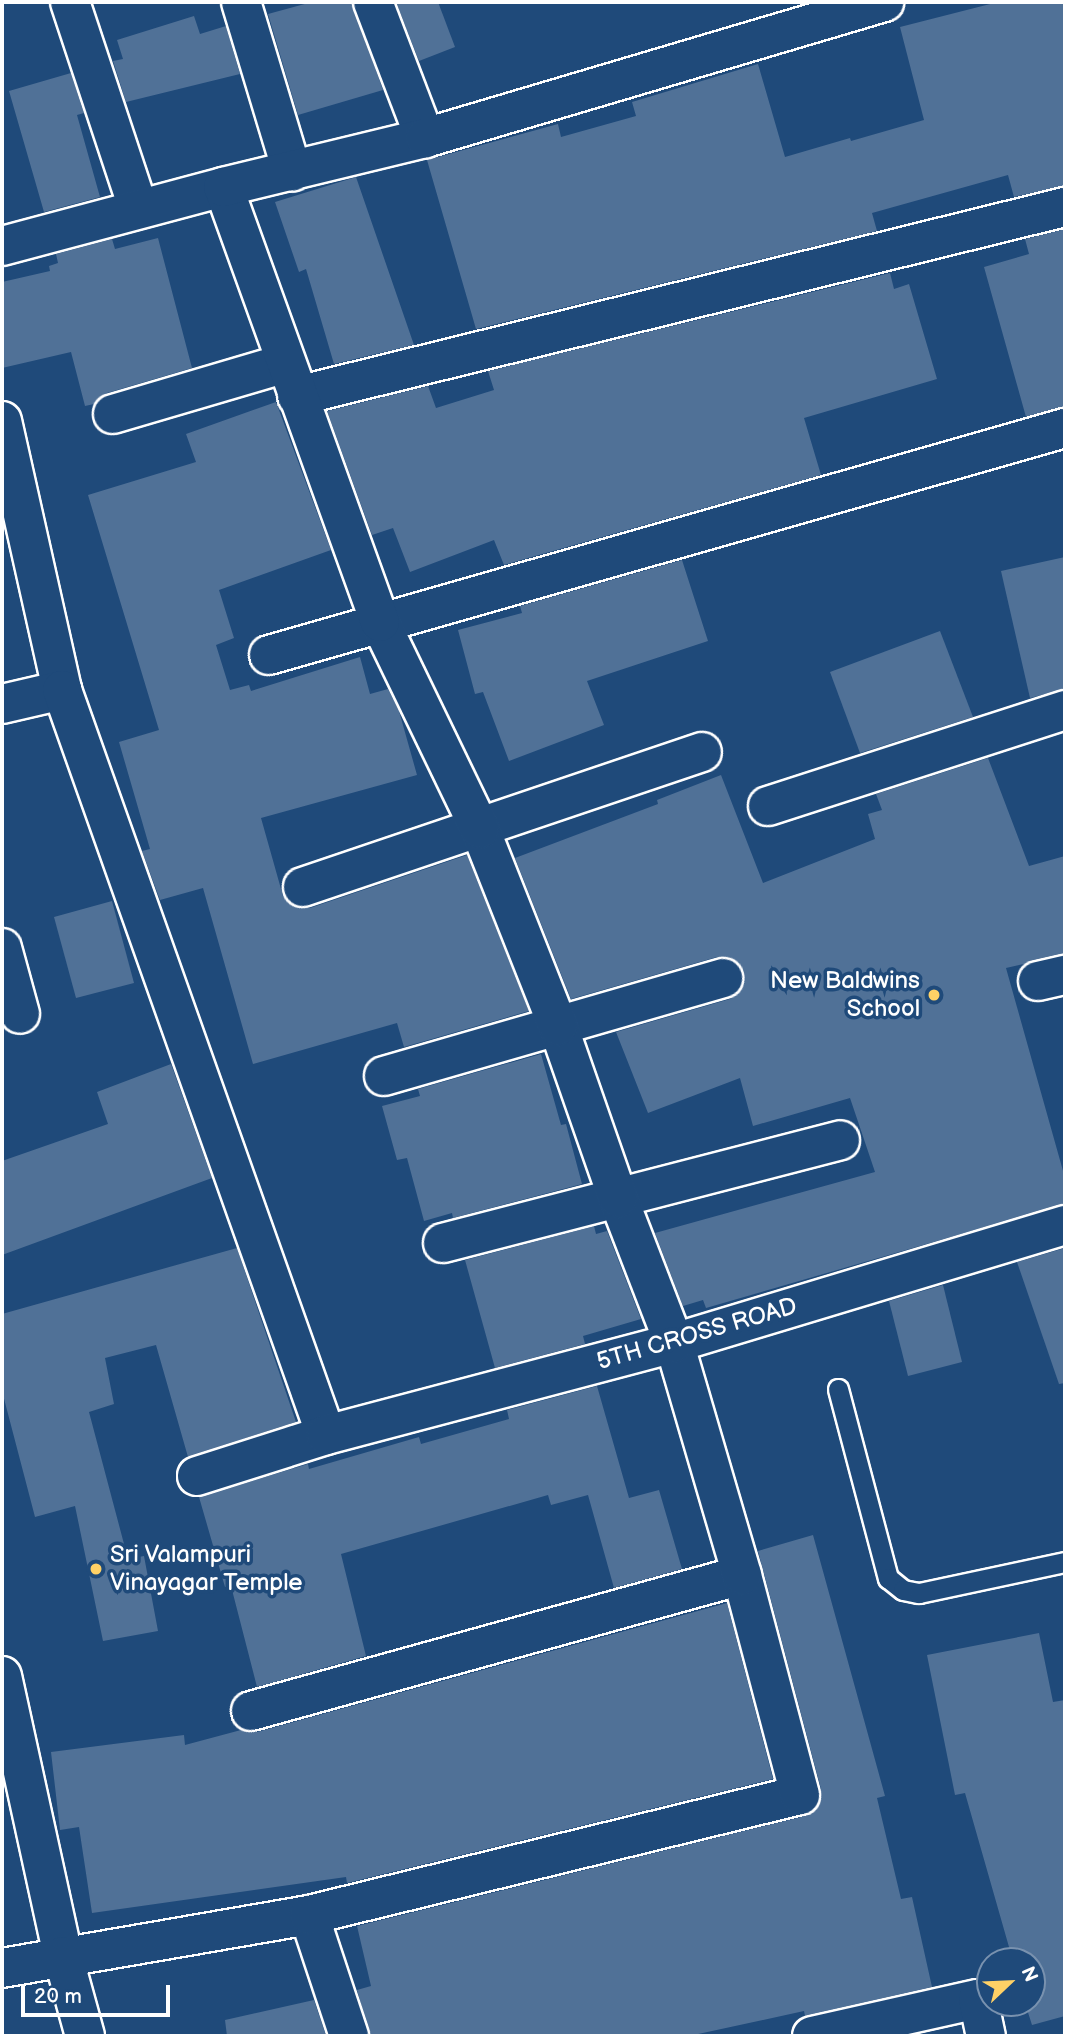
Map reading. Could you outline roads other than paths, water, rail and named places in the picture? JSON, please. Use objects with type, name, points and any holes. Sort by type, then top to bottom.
[{"type":"street","points":[[70,2],[138,208]]},
{"type":"street","points":[[241,2],[292,171]]},
{"type":"street","points":[[373,2],[425,138]]},
{"type":"street","points":[[2,246],[138,208],[425,138],[884,2]]},
{"type":"street","points":[[2,1968],[309,1915],[800,1795],[742,1575],[674,1343],[618,1198],[558,1026],[480,829],[380,622],[223,187]]},
{"type":"street","points":[[113,414],[291,380],[1065,207]]},
{"type":"street","points":[[2,421],[62,690],[326,1435]]},
{"type":"street","points":[[269,655],[1065,428]]},
{"type":"street","points":[[2,704],[62,690]]},
{"type":"street","points":[[768,806],[1065,710]]},
{"type":"street","points":[[303,887],[702,752]]},
{"type":"street","points":[[2,948],[20,1014]]},
{"type":"street","points":[[384,1076],[723,978]]},
{"type":"street","points":[[443,1243],[840,1140]]},
{"type":"street","name":"5TH CROSS ROAD","points":[[197,1476],[326,1435],[674,1343],[1065,1225]]},
{"type":"street","points":[[251,1711],[742,1575]]},
{"type":"street","points":[[2,1676],[63,1956],[85,2036]]},
{"type":"street","points":[[309,1915],[349,2036]]},
{"type":"street","points":[[812,2036],[978,1999],[986,2036]]},
{"type":"lane","points":[[838,1389],[888,1578],[903,1590],[919,1593],[1065,1562]]},
{"type":"place","name":"New Baldwins School","points":[[934,995]]},
{"type":"place","name":"Sri Valampuri Vinayagar Temple","points":[[96,1569]]}]
